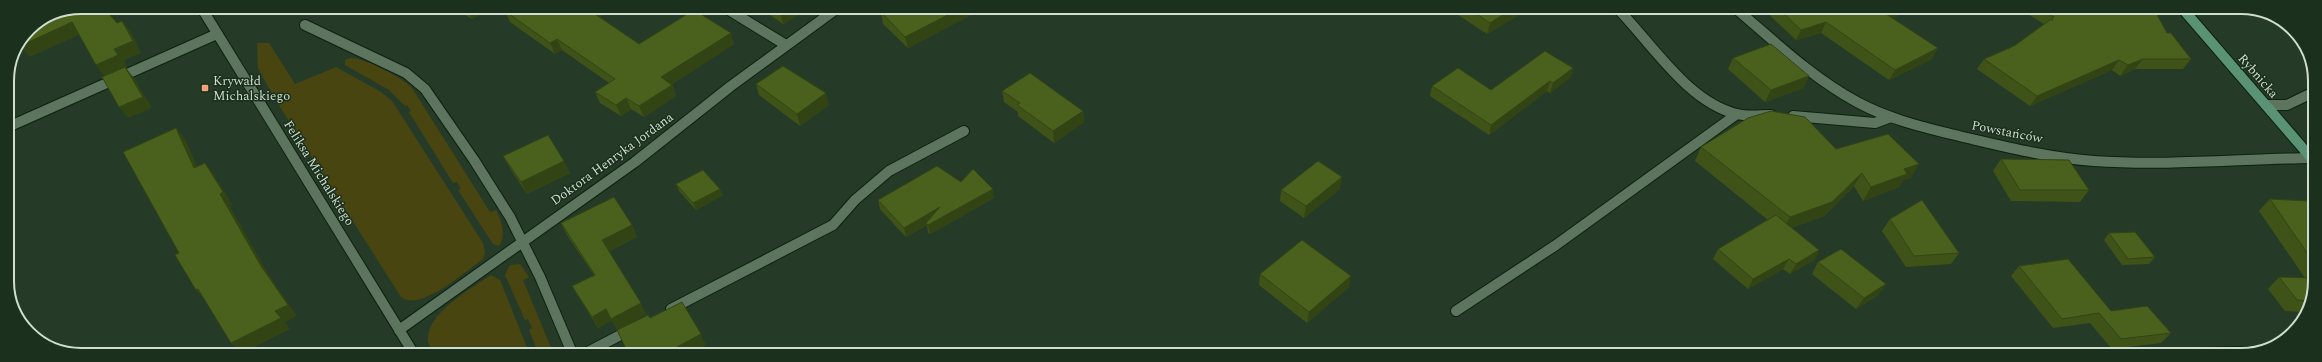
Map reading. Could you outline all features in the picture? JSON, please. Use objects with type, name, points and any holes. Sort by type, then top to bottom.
[{"type":"main road","name":"Rybnicka","points":[[2187,14],[2308,154]]},
{"type":"street","name":"Feliksa Michalskiego","points":[[205,14],[410,348]]},
{"type":"street","points":[[735,14],[786,45]]},
{"type":"street","name":"Doktora Henryka Jordana","points":[[399,330],[635,162],[721,93],[828,14]]},
{"type":"street","points":[[1623,14],[1648,39],[1697,96],[1709,104],[1737,114],[1875,123],[1891,117]]},
{"type":"street","name":"Powstańców","points":[[1742,14],[1829,84],[1858,103],[1891,117],[1977,140],[2085,160],[2137,163],[2308,160]]},
{"type":"street","points":[[305,25],[406,73],[418,82],[455,131],[513,223],[540,276],[570,348]]},
{"type":"street","points":[[14,124],[217,34]]},
{"type":"street","points":[[2266,105],[2287,105],[2308,95]]},
{"type":"street","points":[[1456,311],[1556,245],[1737,114]]},
{"type":"street","points":[[658,315],[833,226],[856,200],[889,171],[964,131]]},
{"type":"street","points":[[594,348],[645,322]]},
{"type":"shaded area","points":[[257,43],[269,43],[295,84],[336,67],[381,92],[392,101],[483,243],[485,252],[483,259],[455,280],[431,295],[420,299],[409,300],[401,297],[275,99],[258,68]]},
{"type":"shaded area","points":[[350,58],[365,61],[383,69],[412,88],[490,212],[496,210],[500,218],[503,233],[503,238],[499,246],[493,244],[458,190],[461,189],[457,182],[453,183],[409,112],[411,111],[407,105],[405,106],[389,90],[345,65],[345,60]]},
{"type":"shaded area","points":[[520,264],[529,277],[523,280],[551,348],[536,348],[529,330],[532,328],[528,319],[525,320],[505,275],[510,265]]},
{"type":"shaded area","points":[[491,275],[500,280],[527,348],[431,348],[428,338],[430,328],[435,319],[443,310]]},
{"type":"building","points":[[81,14],[109,14],[117,23],[122,21],[133,41],[114,49],[118,55],[96,65],[72,22],[25,43],[44,25],[55,19],[68,15]]},
{"type":"building","points":[[509,14],[595,14],[639,44],[688,14],[700,14],[731,33],[661,77],[672,85],[639,106],[626,98],[616,105],[595,92],[615,79],[557,39],[550,43]]},
{"type":"building","points":[[883,14],[949,14],[905,37]]},
{"type":"building","points":[[1476,14],[1504,14],[1490,23]]},
{"type":"building","points":[[1784,14],[1886,14],[1938,48],[1895,70],[1826,22],[1801,30]]},
{"type":"building","points":[[2049,14],[2157,14],[2167,33],[2171,33],[2191,59],[2143,59],[2128,65],[2119,60],[2037,96],[1984,59],[2014,46],[2050,20],[2053,20],[2052,18],[2054,17]]},
{"type":"building","points":[[1771,44],[1809,76],[1771,90],[1733,58]]},
{"type":"building","points":[[1545,51],[1573,68],[1553,83],[1550,81],[1491,125],[1432,86],[1458,68],[1491,90]]},
{"type":"building","points":[[783,66],[826,93],[797,114],[756,84]]},
{"type":"building","points":[[125,67],[143,97],[119,107],[102,77]]},
{"type":"building","points":[[1030,73],[1083,111],[1053,131],[1017,105],[1020,103],[1002,91]]},
{"type":"building","points":[[1771,111],[1805,117],[1836,149],[1888,134],[1919,164],[1904,169],[1907,174],[1871,187],[1862,173],[1832,202],[1790,217],[1701,147],[1748,118]]},
{"type":"building","points":[[176,128],[194,168],[205,163],[223,192],[220,194],[261,266],[288,305],[275,311],[281,318],[231,343],[175,255],[179,253],[123,152]]},
{"type":"building","points":[[548,135],[564,161],[521,182],[503,156]]},
{"type":"building","points":[[2001,159],[2069,160],[2089,190],[2020,190]]},
{"type":"building","points":[[1318,161],[1342,177],[1306,206],[1281,190]]},
{"type":"building","points":[[937,166],[961,182],[973,169],[993,189],[928,225],[926,223],[940,207],[904,228],[878,200]]},
{"type":"building","points":[[703,170],[720,189],[693,203],[676,184]]},
{"type":"building","points":[[614,197],[632,225],[602,240],[641,303],[611,319],[606,309],[592,317],[572,286],[595,275],[561,223]]},
{"type":"building","points":[[2270,199],[2308,201],[2308,254]]},
{"type":"building","points":[[1922,200],[1959,253],[1914,256],[1890,219]]},
{"type":"building","points":[[1776,215],[1819,250],[1796,264],[1789,259],[1753,279],[1718,249]]},
{"type":"building","points":[[2135,232],[2155,257],[2128,259],[2109,233]]},
{"type":"building","points":[[1302,240],[1351,276],[1309,312],[1260,274]]},
{"type":"building","points":[[1841,249],[1886,284],[1864,298],[1818,262]]},
{"type":"building","points":[[2068,259],[2111,311],[2147,306],[2171,333],[2121,339],[2099,313],[2062,319],[2019,266]]},
{"type":"building","points":[[2279,277],[2308,278],[2305,301],[2297,300]]},
{"type":"building","points":[[682,302],[701,334],[678,348],[626,348],[617,330],[648,315],[650,318]]},
{"type":"place","name":"Krywałd Michalskiego","points":[[205,88]]}]
